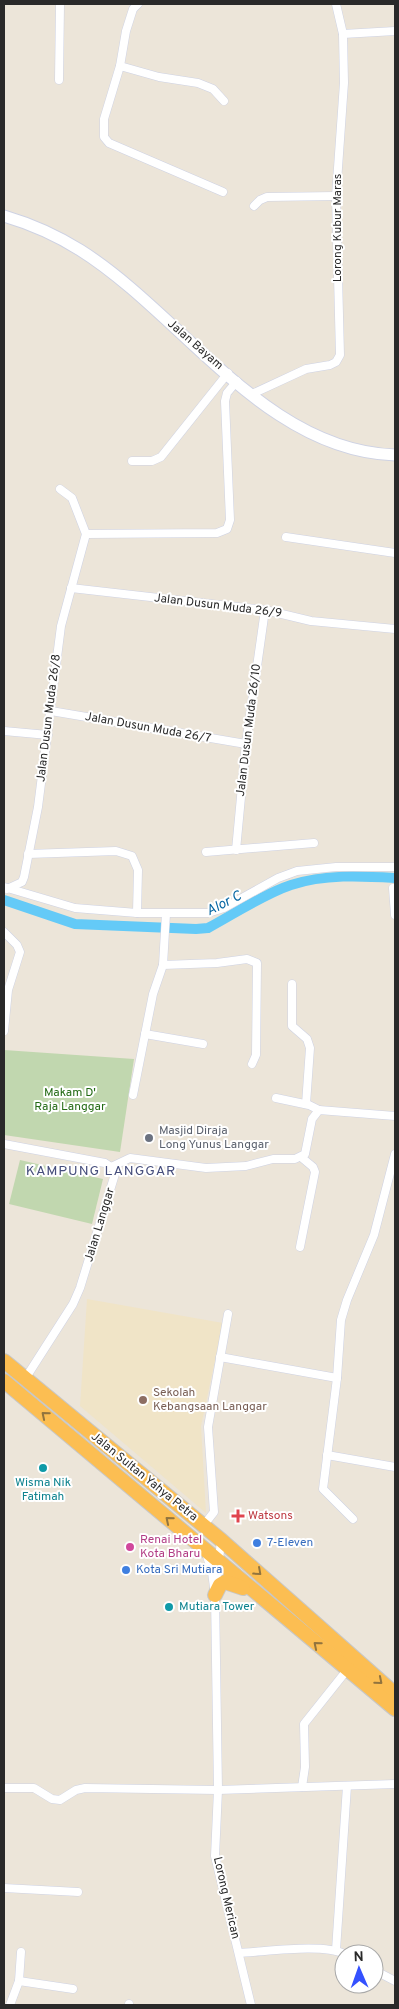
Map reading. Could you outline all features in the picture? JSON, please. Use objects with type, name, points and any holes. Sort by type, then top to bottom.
[{"type":"highway","name":"Jalan Sultan Yahya Petra","points":[[4,1361],[221,1540],[395,1694]]},
{"type":"highway","name":"Jalan Sultan Yahya Petra","points":[[4,1380],[346,1670],[395,1709]]},
{"type":"highway","points":[[215,1595],[220,1585],[226,1582],[256,1593]]},
{"type":"main road","name":"Jalan Bayam","points":[[4,216],[52,234],[97,261],[252,394],[287,420],[318,438],[395,457]]},
{"type":"street","points":[[59,80],[60,4]]},
{"type":"street","points":[[138,4],[133,9],[126,31],[120,66],[104,118],[104,136],[109,142],[223,192]]},
{"type":"street","name":"Lorong Kubur Maras","points":[[252,394],[306,369],[334,364],[340,355],[336,196],[344,83],[343,34],[336,4]]},
{"type":"street","points":[[343,34],[395,31]]},
{"type":"street","points":[[120,66],[159,77],[198,83],[213,89],[224,101]]},
{"type":"street","points":[[254,206],[260,200],[267,198],[336,196]]},
{"type":"street","points":[[132,462],[152,461],[161,457],[228,373]]},
{"type":"street","points":[[60,490],[72,498],[86,534],[217,533],[227,529],[230,520],[225,401],[228,393],[237,381]]},
{"type":"street","name":"Jalan Dusun Muda 26/8","points":[[6,889],[23,881],[38,807],[61,626],[86,534]]},
{"type":"street","points":[[286,537],[395,553]]},
{"type":"street","name":"Jalan Dusun Muda 26/9","points":[[71,588],[265,610],[311,621],[395,629]]},
{"type":"street","name":"Jalan Dusun Muda 26/10","points":[[236,850],[246,744],[265,610]]},
{"type":"street","name":"Jalan Dusun Muda 26/7","points":[[51,711],[246,744]]},
{"type":"street","points":[[4,731],[48,735]]},
{"type":"street","points":[[206,852],[314,843]]},
{"type":"street","points":[[28,854],[116,851],[132,856],[138,870],[137,913]]},
{"type":"street","points":[[6,889],[75,908],[166,917],[208,913],[224,908],[278,878],[296,872],[336,867],[395,867]]},
{"type":"street","points":[[394,888],[395,915]]},
{"type":"street","points":[[133,1095],[153,994],[163,965],[166,917]]},
{"type":"street","points":[[4,932],[16,944],[20,952],[8,990],[4,1031]]},
{"type":"street","points":[[163,965],[217,963],[247,959],[257,963],[256,1055],[252,1064]]},
{"type":"street","points":[[292,984],[292,1026],[307,1039],[310,1048],[306,1104]]},
{"type":"street","points":[[145,1034],[203,1044]]},
{"type":"street","points":[[276,1098],[306,1104],[318,1110],[395,1116]]},
{"type":"street","points":[[301,1157],[307,1148],[314,1115],[318,1110]]},
{"type":"street","points":[[4,1144],[111,1166],[130,1158],[206,1168],[246,1166],[273,1158],[301,1157],[313,1167],[314,1172],[300,1247]]},
{"type":"street","points":[[353,1520],[324,1492],[323,1483],[337,1378],[341,1320],[347,1300],[374,1235],[395,1154]]},
{"type":"street","name":"Jalan Langgar","points":[[24,1379],[73,1304],[80,1288],[114,1177],[111,1166]]},
{"type":"street","points":[[204,1526],[214,1512],[208,1430],[228,1314]]},
{"type":"street","points":[[220,1357],[337,1378]]},
{"type":"street","points":[[327,1455],[395,1467]]},
{"type":"street","points":[[215,1595],[221,1540]]},
{"type":"street","points":[[206,1552],[212,1572],[215,1595]]},
{"type":"street","name":"Lorong Merican","points":[[215,1595],[218,1790],[215,1856],[251,2005]]},
{"type":"street","points":[[302,1787],[305,1767],[304,1724],[346,1670]]},
{"type":"street","points":[[4,1788],[34,1788],[56,1800],[76,1790],[85,1788],[218,1790],[395,1784]]},
{"type":"street","points":[[336,1944],[347,1786]]},
{"type":"street","points":[[4,1888],[78,1892]]},
{"type":"street","points":[[239,1953],[334,1950]]},
{"type":"street","points":[[10,2005],[19,1981],[21,1952]]},
{"type":"street","points":[[19,1981],[72,1989]]},
{"type":"shaded area","name":"Sekolah Kebangsaan Langgar","points":[[87,1299],[223,1323],[201,1426],[206,1513],[80,1406]]},
{"type":"green space","name":"Makam D' Raja Langgar","points":[[4,1050],[134,1059],[120,1152],[4,1135]]},
{"type":"green space","points":[[20,1160],[103,1179],[92,1224],[9,1204]]},
{"type":"waterway","name":"Alor C","points":[[4,900],[75,924],[196,929],[208,928],[270,894],[304,881],[330,877],[395,878]]},
{"type":"place","name":"Masjid Diraja Long Yunus Langgar","points":[[149,1138]]},
{"type":"place","name":"Sekolah Kebangsaan Langgar","points":[[143,1400]]},
{"type":"place","name":"Wisma Nik Fatimah","points":[[43,1468]]},
{"type":"place","name":"Watsons","points":[[238,1516]]},
{"type":"place","name":"7-Eleven","points":[[257,1543]]},
{"type":"place","name":"Renai Hotel Kota Bharu","points":[[130,1547]]},
{"type":"place","name":"Kota Sri Mutiara","points":[[126,1570]]},
{"type":"place","name":"Mutiara Tower","points":[[169,1607]]},
{"type":"district","name":"KAMPUNG LANGGAR","points":[[101,1171]]}]
